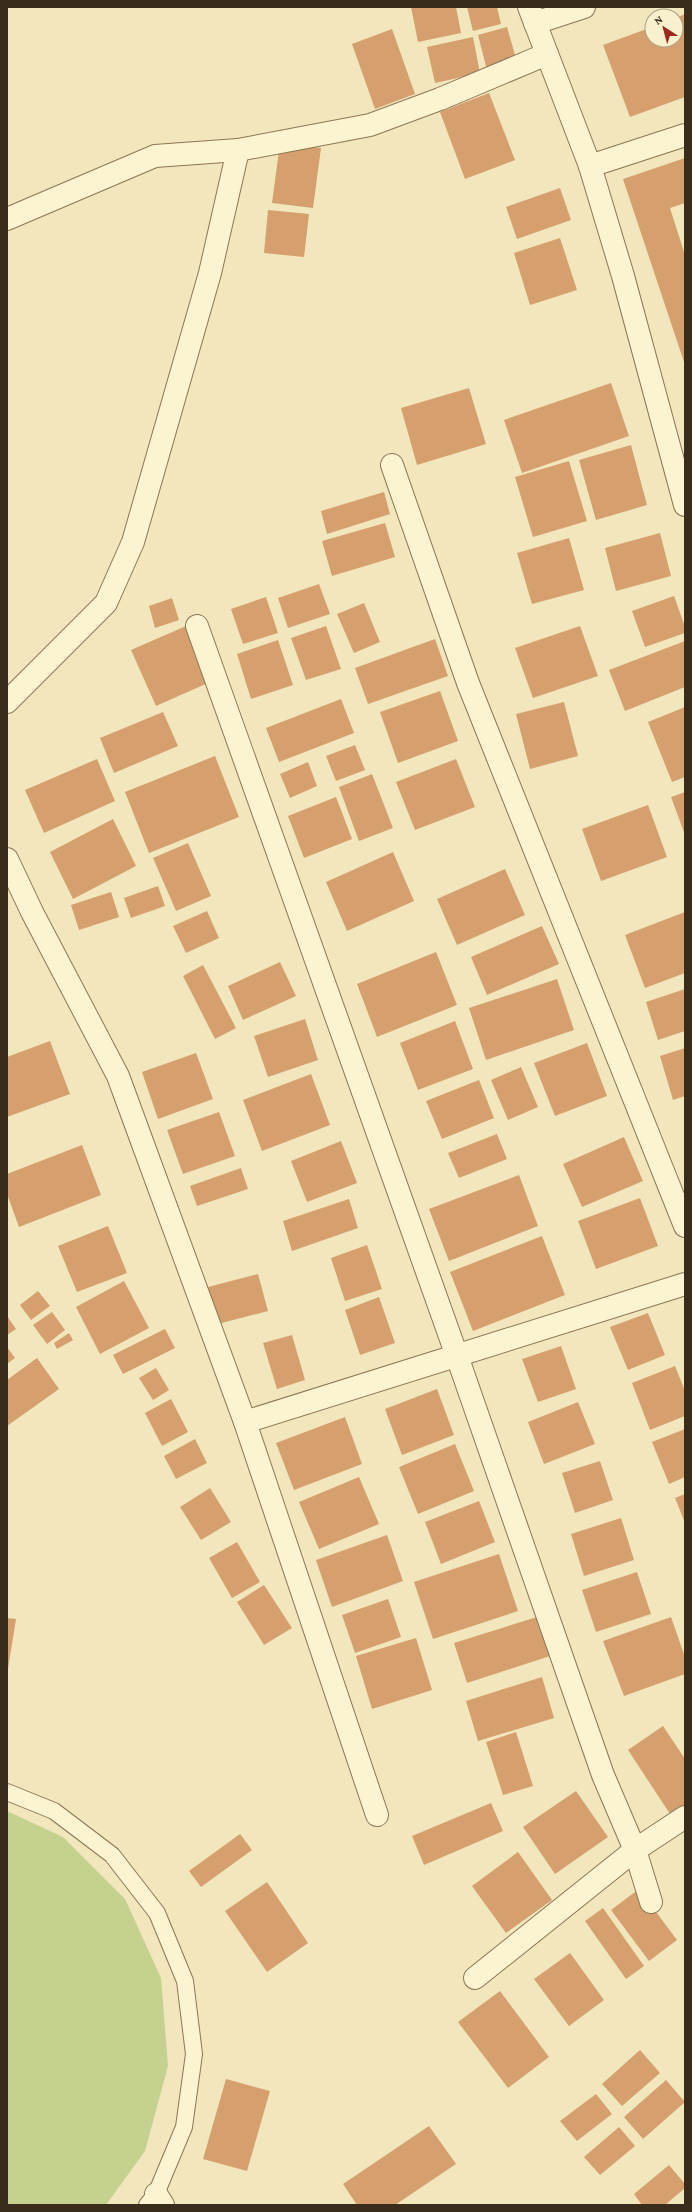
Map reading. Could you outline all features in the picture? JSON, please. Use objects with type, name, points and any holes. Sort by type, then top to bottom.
[{"type":"street","points":[[584,7],[532,15],[590,166],[623,276],[685,505]]},
{"type":"street","points":[[7,220],[155,156],[238,150],[370,125],[440,99],[547,54]]},
{"type":"street","points":[[590,166],[685,135]]},
{"type":"street","points":[[7,702],[106,603],[132,542],[210,273],[238,150]]},
{"type":"street","points":[[392,465],[468,683],[685,1226]]},
{"type":"street","points":[[197,626],[457,1356],[603,1775],[635,1850],[651,1902]]},
{"type":"street","points":[[7,859],[32,912],[118,1076],[245,1422],[377,1815]]},
{"type":"street","points":[[245,1422],[685,1284]]},
{"type":"street","points":[[475,1978],[635,1850],[685,1818]]},
{"type":"lane","points":[[7,1792],[54,1811],[112,1855],[157,1913],[185,1981],[194,2054],[184,2127],[155,2201]]},
{"type":"green space","points":[[7,1811],[63,1837],[125,1899],[161,1978],[168,2066],[145,2151],[106,2205],[7,2205]]},
{"type":"building","points":[[411,7],[456,7],[461,33],[418,42]]},
{"type":"building","points":[[467,7],[497,7],[501,24],[473,31]]},
{"type":"building","points":[[684,14],[685,97],[630,117],[603,45],[644,30],[644,48],[684,48]]},
{"type":"building","points":[[507,27],[517,62],[487,70],[478,35]]},
{"type":"building","points":[[392,29],[415,94],[375,109],[352,44]]},
{"type":"building","points":[[473,37],[480,73],[435,83],[427,47]]},
{"type":"building","points":[[489,93],[515,160],[465,179],[440,112]]},
{"type":"building","points":[[280,143],[321,148],[313,208],[272,203]]},
{"type":"building","points":[[685,158],[685,203],[670,208],[685,255],[685,365],[623,179]]},
{"type":"building","points":[[560,188],[571,220],[517,239],[506,207]]},
{"type":"building","points":[[268,210],[309,214],[304,257],[264,253]]},
{"type":"building","points":[[560,238],[577,290],[530,305],[514,253]]},
{"type":"building","points":[[611,383],[629,436],[522,473],[504,420]]},
{"type":"building","points":[[469,388],[486,444],[417,465],[401,408]]},
{"type":"building","points":[[631,445],[647,505],[596,520],[579,460]]},
{"type":"building","points":[[569,461],[587,521],[533,537],[515,477]]},
{"type":"building","points":[[384,492],[390,514],[327,534],[321,511]]},
{"type":"building","points":[[385,523],[395,557],[332,576],[322,541]]},
{"type":"building","points":[[660,533],[671,576],[616,591],[605,548]]},
{"type":"building","points":[[569,538],[584,590],[532,604],[517,553]]},
{"type":"building","points":[[319,584],[330,614],[288,628],[278,598]]},
{"type":"building","points":[[674,596],[685,627],[685,633],[645,647],[632,611]]},
{"type":"building","points":[[266,597],[278,633],[243,644],[231,609]]},
{"type":"building","points":[[172,598],[179,620],[155,628],[149,606]]},
{"type":"building","points":[[364,603],[380,642],[354,653],[337,614]]},
{"type":"building","points":[[186,626],[210,682],[156,706],[131,650]]},
{"type":"building","points":[[326,626],[341,669],[306,680],[291,638]]},
{"type":"building","points":[[580,626],[598,676],[533,698],[515,648]]},
{"type":"building","points":[[435,639],[448,676],[368,704],[355,668]]},
{"type":"building","points":[[278,640],[293,685],[251,699],[237,654]]},
{"type":"building","points":[[685,641],[685,687],[625,711],[609,670]]},
{"type":"building","points":[[440,691],[458,741],[398,763],[380,712]]},
{"type":"building","points":[[341,699],[354,733],[279,762],[266,728]]},
{"type":"building","points":[[564,702],[578,756],[530,769],[516,714]]},
{"type":"building","points":[[685,707],[685,777],[672,782],[648,722]]},
{"type":"building","points":[[163,712],[178,746],[114,773],[100,738]]},
{"type":"building","points":[[355,745],[365,770],[336,781],[326,756]]},
{"type":"building","points":[[215,756],[239,817],[149,853],[125,792]]},
{"type":"building","points":[[97,759],[115,801],[44,833],[25,790]]},
{"type":"building","points":[[456,759],[475,807],[415,830],[396,782]]},
{"type":"building","points":[[308,762],[317,786],[290,798],[280,774]]},
{"type":"building","points":[[372,774],[393,828],[359,841],[339,787]]},
{"type":"building","points":[[685,792],[685,835],[671,797]]},
{"type":"building","points":[[336,797],[352,839],[304,858],[288,816]]},
{"type":"building","points":[[648,805],[667,857],[601,881],[582,829]]},
{"type":"building","points":[[113,819],[136,866],[73,899],[50,852]]},
{"type":"building","points":[[188,843],[211,896],[176,911],[153,858]]},
{"type":"building","points":[[393,852],[414,901],[347,931],[326,882]]},
{"type":"building","points":[[505,869],[525,915],[457,945],[437,899]]},
{"type":"building","points":[[158,886],[165,906],[131,918],[124,898]]},
{"type":"building","points":[[111,892],[119,917],[79,930],[71,905]]},
{"type":"building","points":[[207,911],[219,938],[186,953],[173,926]]},
{"type":"building","points":[[685,912],[685,973],[645,988],[625,935]]},
{"type":"building","points":[[542,926],[559,964],[487,995],[471,957]]},
{"type":"building","points":[[436,952],[457,1005],[377,1037],[357,984]]},
{"type":"building","points":[[280,962],[296,996],[243,1020],[228,986]]},
{"type":"building","points":[[203,965],[236,1028],[215,1039],[183,976]]},
{"type":"building","points":[[557,979],[574,1030],[486,1060],[469,1008]]},
{"type":"building","points":[[685,989],[685,1031],[658,1040],[646,1002]]},
{"type":"building","points":[[305,1019],[318,1060],[268,1077],[254,1036]]},
{"type":"building","points":[[455,1021],[473,1069],[418,1090],[400,1043]]},
{"type":"building","points":[[50,1041],[70,1094],[7,1117],[7,1057]]},
{"type":"building","points":[[587,1043],[607,1096],[555,1116],[534,1063]]},
{"type":"building","points":[[685,1048],[685,1096],[673,1100],[660,1056]]},
{"type":"building","points":[[196,1053],[213,1099],[158,1119],[142,1072]]},
{"type":"building","points":[[521,1067],[538,1107],[508,1120],[491,1080]]},
{"type":"building","points":[[311,1074],[330,1125],[262,1151],[243,1100]]},
{"type":"building","points":[[479,1080],[494,1118],[442,1139],[426,1101]]},
{"type":"building","points":[[219,1112],[235,1156],[183,1174],[167,1130]]},
{"type":"building","points":[[497,1134],[507,1159],[459,1178],[448,1153]]},
{"type":"building","points":[[624,1137],[643,1181],[582,1207],[563,1164]]},
{"type":"building","points":[[341,1141],[357,1183],[307,1202],[291,1161]]},
{"type":"building","points":[[82,1145],[101,1195],[19,1227],[7,1194],[7,1174]]},
{"type":"building","points":[[241,1168],[248,1189],[197,1206],[190,1186]]},
{"type":"building","points":[[519,1175],[538,1226],[449,1261],[429,1209]]},
{"type":"building","points":[[640,1198],[658,1246],[596,1269],[578,1221]]},
{"type":"building","points":[[349,1199],[358,1228],[292,1251],[283,1221]]},
{"type":"building","points":[[108,1226],[127,1273],[77,1292],[58,1246]]},
{"type":"building","points":[[542,1236],[565,1295],[473,1331],[450,1272]]},
{"type":"building","points":[[367,1245],[382,1289],[345,1301],[331,1258]]},
{"type":"building","points":[[258,1274],[268,1311],[218,1324],[208,1287]]},
{"type":"building","points":[[124,1281],[149,1328],[100,1354],[76,1307]]},
{"type":"building","points":[[38,1291],[50,1306],[31,1320],[20,1305]]},
{"type":"building","points":[[379,1297],[395,1343],[360,1355],[345,1310]]},
{"type":"building","points":[[52,1312],[65,1330],[47,1344],[33,1325]]},
{"type":"building","points":[[648,1313],[665,1355],[628,1370],[610,1327]]},
{"type":"building","points":[[7,1316],[16,1329],[7,1335]]},
{"type":"building","points":[[165,1329],[175,1348],[123,1374],[113,1355]]},
{"type":"building","points":[[69,1333],[73,1340],[57,1349],[54,1343]]},
{"type":"building","points":[[292,1335],[305,1380],[277,1389],[263,1343]]},
{"type":"building","points":[[561,1346],[576,1389],[538,1402],[522,1359]]},
{"type":"building","points":[[7,1347],[15,1358],[7,1364]]},
{"type":"building","points":[[37,1358],[59,1389],[7,1426],[7,1380]]},
{"type":"building","points":[[675,1366],[685,1391],[685,1416],[650,1430],[632,1383]]},
{"type":"building","points":[[156,1368],[169,1390],[153,1400],[139,1378]]},
{"type":"building","points":[[437,1389],[454,1435],[402,1455],[385,1409]]},
{"type":"building","points":[[171,1399],[188,1432],[162,1446],[145,1413]]},
{"type":"building","points":[[578,1402],[595,1444],[544,1464],[528,1422]]},
{"type":"building","points":[[345,1417],[362,1464],[294,1490],[276,1443]]},
{"type":"building","points":[[685,1429],[685,1477],[669,1484],[652,1442]]},
{"type":"building","points":[[195,1439],[207,1463],[176,1479],[164,1456]]},
{"type":"building","points":[[455,1444],[474,1491],[418,1514],[399,1467]]},
{"type":"building","points":[[600,1461],[613,1500],[575,1513],[562,1473]]},
{"type":"building","points":[[359,1477],[379,1524],[319,1549],[299,1502]]},
{"type":"building","points":[[210,1488],[231,1522],[201,1540],[180,1507]]},
{"type":"building","points":[[685,1494],[685,1523],[675,1498]]},
{"type":"building","points":[[479,1501],[495,1542],[441,1564],[425,1522]]},
{"type":"building","points":[[621,1518],[634,1560],[584,1576],[571,1534]]},
{"type":"building","points":[[387,1535],[403,1581],[332,1607],[316,1560]]},
{"type":"building","points":[[237,1542],[260,1582],[232,1598],[209,1558]]},
{"type":"building","points":[[499,1554],[518,1611],[433,1639],[414,1582]]},
{"type":"building","points":[[637,1572],[651,1614],[596,1632],[582,1590]]},
{"type":"building","points":[[264,1585],[292,1628],[264,1645],[237,1602]]},
{"type":"building","points":[[388,1599],[401,1637],[355,1653],[342,1615]]},
{"type":"building","points":[[537,1617],[550,1656],[467,1683],[454,1643]]},
{"type":"building","points":[[671,1617],[685,1657],[685,1674],[624,1696],[603,1641]]},
{"type":"building","points":[[7,1618],[16,1619],[8,1669],[7,1669]]},
{"type":"building","points":[[416,1638],[432,1690],[372,1709],[356,1656]]},
{"type":"building","points":[[542,1677],[554,1718],[478,1741],[466,1701]]},
{"type":"building","points":[[663,1726],[685,1759],[685,1809],[672,1817],[628,1750]]},
{"type":"building","points":[[516,1732],[533,1786],[503,1795],[486,1742]]},
{"type":"building","points":[[576,1791],[608,1837],[555,1874],[523,1827]]},
{"type":"building","points":[[491,1803],[503,1831],[424,1865],[412,1836]]},
{"type":"building","points":[[240,1834],[252,1850],[201,1887],[189,1871]]},
{"type":"building","points":[[518,1852],[552,1900],[506,1933],[472,1886]]},
{"type":"building","points":[[267,1882],[308,1943],[267,1972],[225,1911]]},
{"type":"building","points":[[639,1889],[677,1940],[649,1961],[611,1910]]},
{"type":"building","points":[[603,1908],[644,1966],[626,1979],[585,1921]]},
{"type":"building","points":[[570,1953],[604,2000],[569,2026],[534,1979]]},
{"type":"building","points":[[500,1991],[549,2057],[508,2088],[458,2022]]},
{"type":"building","points":[[640,2050],[660,2073],[622,2106],[602,2084]]},
{"type":"building","points":[[226,2079],[270,2091],[247,2171],[203,2159]]},
{"type":"building","points":[[666,2080],[685,2102],[643,2139],[624,2117]]},
{"type":"building","points":[[596,2094],[612,2114],[577,2141],[560,2121]]},
{"type":"building","points":[[429,2126],[456,2164],[395,2205],[357,2205],[343,2184]]},
{"type":"building","points":[[619,2127],[635,2146],[600,2175],[584,2157]]},
{"type":"building","points":[[669,2165],[685,2184],[685,2188],[665,2205],[642,2205],[634,2194]]}]
